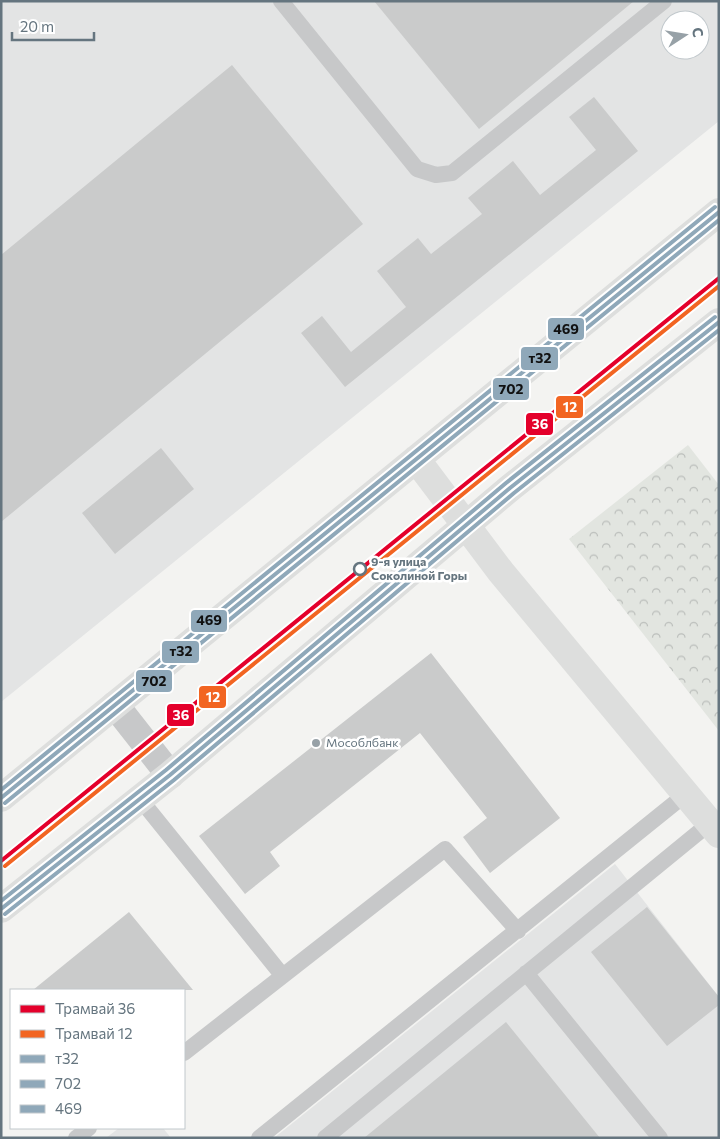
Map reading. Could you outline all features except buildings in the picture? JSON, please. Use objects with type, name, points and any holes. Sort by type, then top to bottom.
[{"type":"main road","points":[[1,798],[719,212]]},
{"type":"main road","points":[[1,909],[170,775],[466,525],[719,322]]},
{"type":"main road","points":[[416,459],[501,572],[714,828]]},
{"type":"street","points":[[115,705],[170,775]]},
{"type":"lane","points":[[281,1],[417,169],[436,175],[452,173],[664,1]]},
{"type":"lane","points":[[259,1138],[686,794]]},
{"type":"lane","points":[[140,799],[282,975]]},
{"type":"lane","points":[[325,1138],[526,973],[714,828]]},
{"type":"lane","points":[[185,1052],[445,849],[518,931]]},
{"type":"lane","points":[[526,973],[660,1138]]},
{"type":"lane","points":[[76,1138],[88,1129]]},
{"type":"shaded area","points":[[1,1],[719,1],[719,121],[1,702]]},
{"type":"shaded area","points":[[615,864],[719,997],[719,1138],[274,1138]]},
{"type":"shaded area","points":[[118,1129],[164,1129],[171,1138],[106,1138]]},
{"type":"green space","points":[[688,445],[719,485],[719,731],[569,539]]},
{"type":"tram line","name":"36","points":[[1,861],[719,278]]},
{"type":"tram line","name":"12","points":[[5,866],[719,286]]},
{"type":"transit line","name":"469","points":[[1,790],[715,207]]},
{"type":"transit line","name":"т32","points":[[1,798],[719,212]]},
{"type":"transit line","name":"702","points":[[5,803],[719,220]]},
{"type":"transit line","name":"469","points":[[1,901],[166,770],[506,483],[715,317]]},
{"type":"transit line","name":"т32","points":[[1,909],[170,775],[510,488],[719,322]]},
{"type":"transit line","name":"702","points":[[5,914],[174,780],[514,493],[719,330]]},
{"type":"place","name":"9-я улица Соколиной Горы","points":[[360,569]]},
{"type":"place","name":"Мособлбанк","points":[[316,743]]}]
